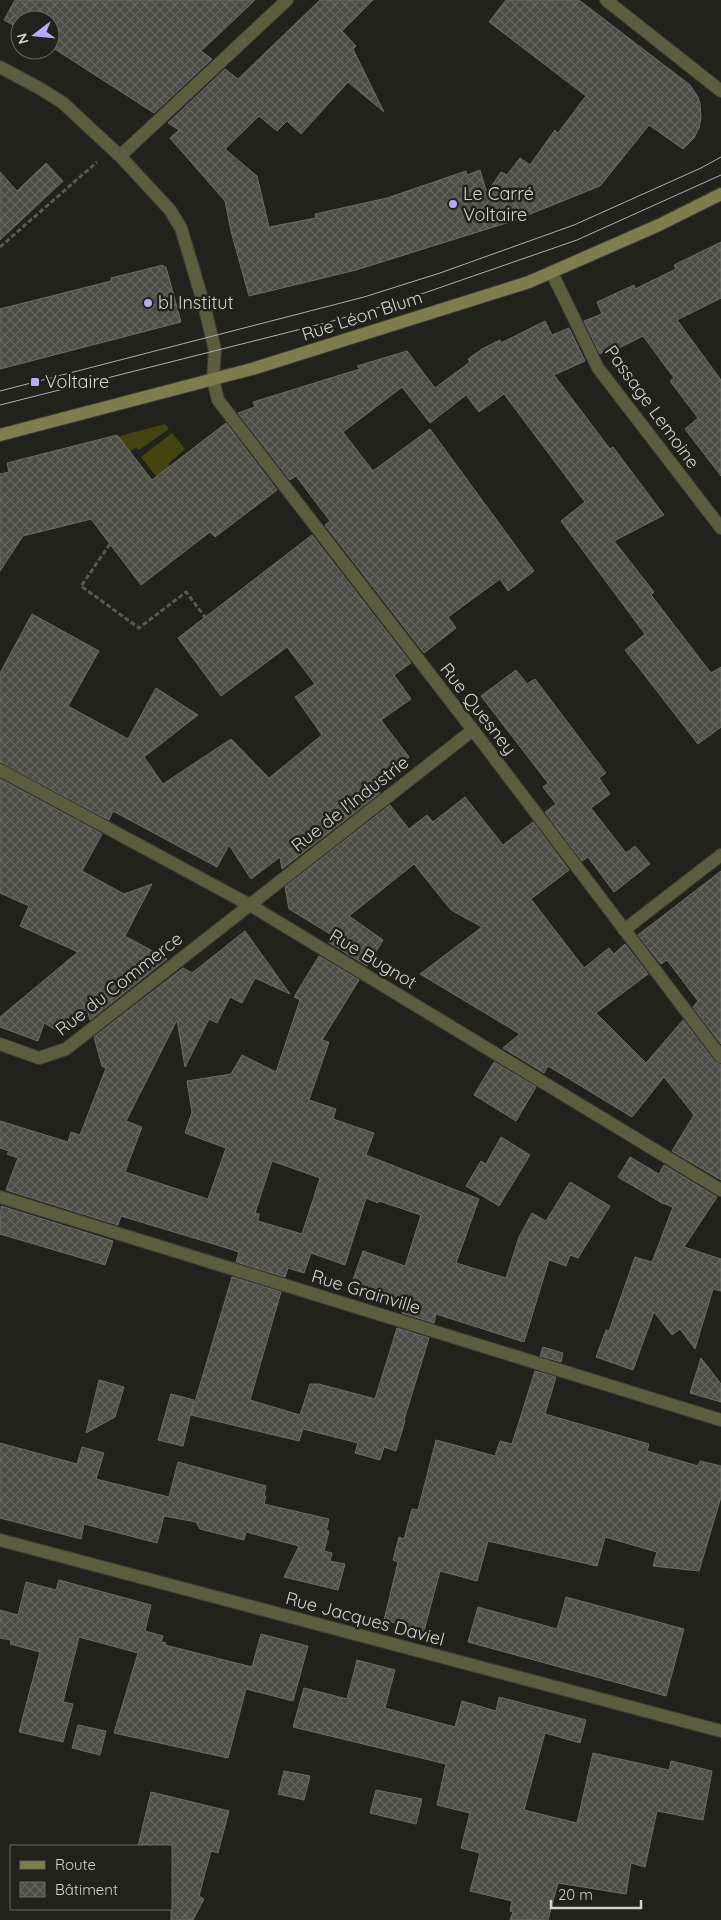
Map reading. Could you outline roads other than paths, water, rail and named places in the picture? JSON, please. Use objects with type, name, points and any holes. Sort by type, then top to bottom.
[{"type":"street","points":[[116,153],[287,0]]},
{"type":"street","points":[[606,0],[721,91]]},
{"type":"street","points":[[0,67],[63,103],[116,153],[170,210],[181,228],[191,257],[214,343],[213,380]]},
{"type":"street","name":"Rue Léon Blum","points":[[0,435],[213,380],[529,282],[660,225],[721,194]]},
{"type":"street","name":"Passage Lemoine","points":[[552,273],[598,368],[721,528]]},
{"type":"street","name":"Rue Quesney","points":[[213,380],[218,400],[223,408],[473,730],[721,1057]]},
{"type":"street","name":"Rue de l'Industrie","points":[[250,905],[473,730]]},
{"type":"street","name":"Rue Bugnot","points":[[0,770],[250,905],[721,1190]]},
{"type":"street","points":[[624,930],[721,855]]},
{"type":"street","name":"Rue du Commerce","points":[[0,1044],[39,1058],[66,1049],[250,905]]},
{"type":"street","name":"Rue Grainville","points":[[0,1197],[721,1420]]},
{"type":"street","name":"Rue Jacques Daviel","points":[[0,1540],[721,1731]]},
{"type":"tram line","points":[[0,391],[364,297],[440,273],[574,225],[701,168],[721,157]]},
{"type":"tram line","points":[[0,405],[329,322],[407,299],[577,240],[721,175]]},
{"type":"place","name":"Le Carré Voltaire","points":[[453,204]]},
{"type":"place","name":"bl Institut","points":[[148,303]]},
{"type":"place","name":"Voltaire","points":[[35,382]]}]
